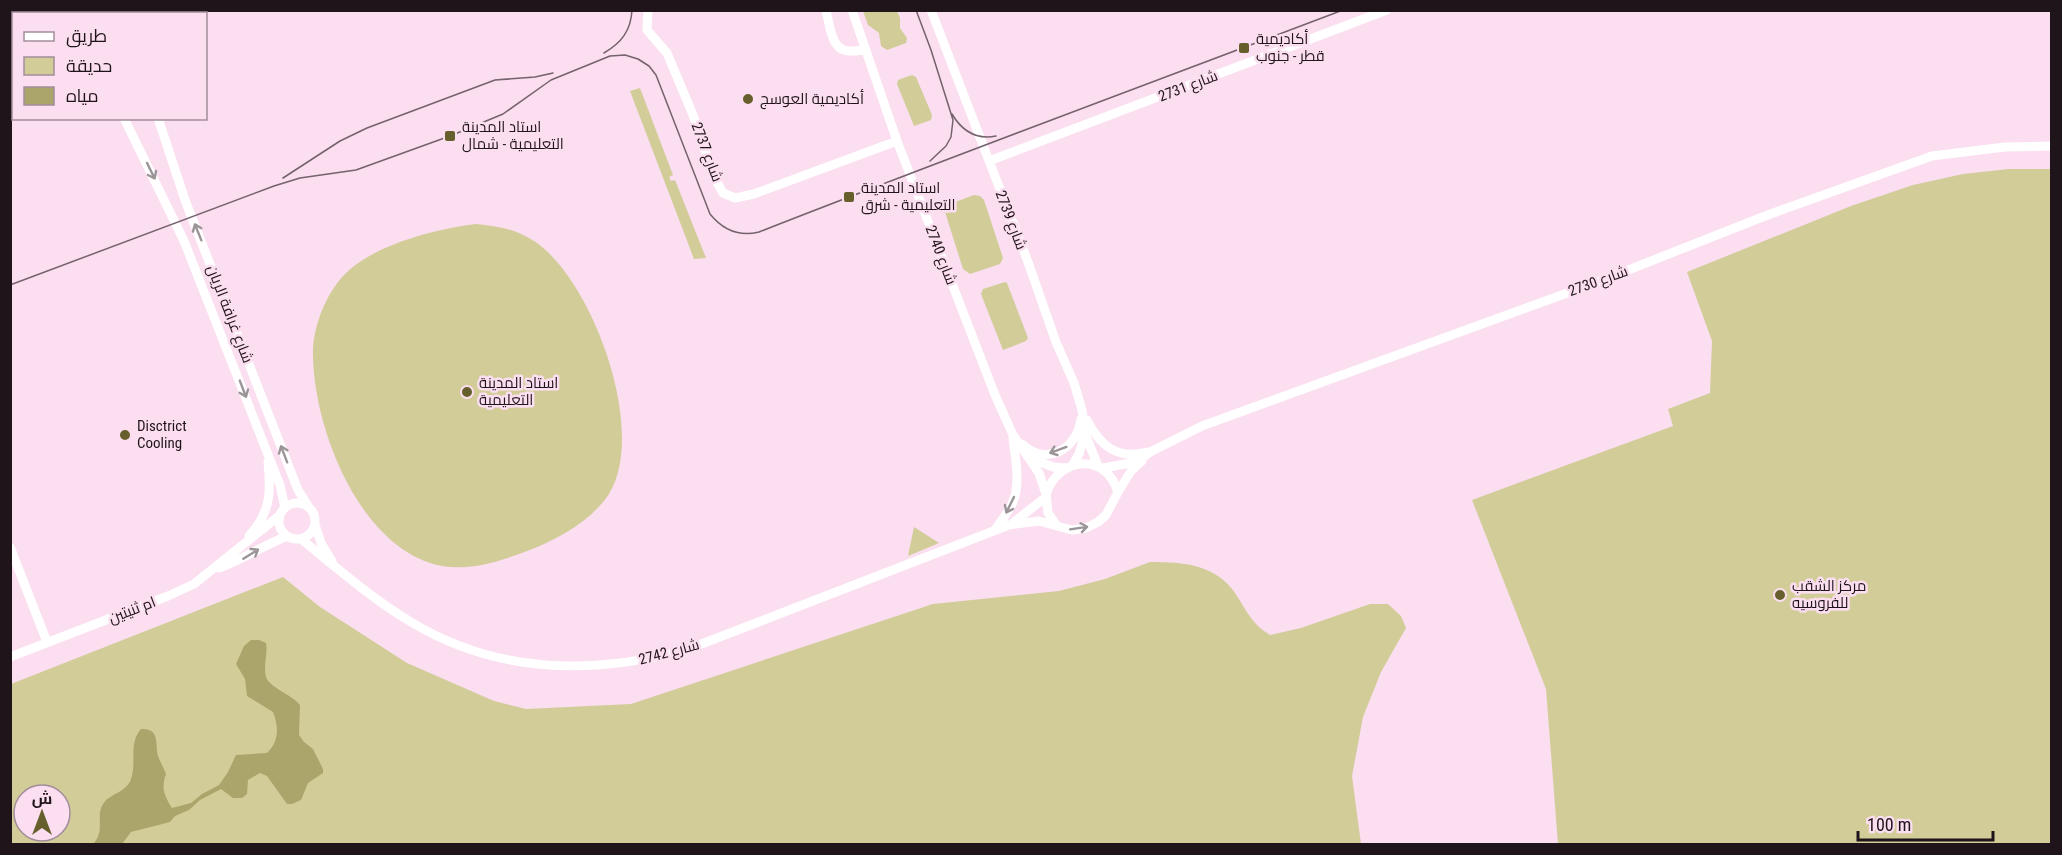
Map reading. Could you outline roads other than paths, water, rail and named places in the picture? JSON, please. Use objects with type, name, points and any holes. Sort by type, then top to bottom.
[{"type":"street","name":"شارع 2737","points":[[648,10],[647,30],[668,53],[693,115],[714,177],[723,193],[735,198],[754,194],[897,141]]},
{"type":"street","points":[[826,10],[832,38],[838,47],[851,52],[865,49]]},
{"type":"street","name":"شارع 2740","points":[[852,10],[897,141],[994,395],[1013,435],[1039,473],[1046,495]]},
{"type":"street","name":"شارع 2739","points":[[931,10],[1056,342],[1074,383],[1088,442],[1100,467]]},
{"type":"street","name":"شارع 2731","points":[[989,161],[1387,10]]},
{"type":"street","name":"شارع غرافة الريان","points":[[125,120],[184,241],[280,485],[282,512]]},
{"type":"street","name":"شارع غرافة الريان","points":[[159,120],[185,200],[298,490],[308,506]]},
{"type":"street","name":"شارع 2730","points":[[1100,467],[1136,462],[1152,451],[1202,426],[1603,280],[1884,172],[1932,156],[2005,147],[2052,146]]},
{"type":"street","points":[[1013,435],[1033,451],[1046,454],[1058,453],[1069,446],[1077,436],[1082,410]]},
{"type":"street","points":[[1082,410],[1102,445],[1126,454],[1152,451]]},
{"type":"street","name":"شارع 2739","points":[[1070,467],[1079,454],[1085,431]]},
{"type":"street","points":[[995,530],[1013,504],[1017,475],[1013,435]]},
{"type":"street","name":"شارع 2730","points":[[1118,492],[1131,471],[1152,451]]},
{"type":"street","name":"شارع غرافة الريان","points":[[235,550],[252,532],[267,507],[271,493],[267,454]]},
{"type":"street","points":[[1028,457],[1053,467],[1070,467],[1087,463],[1100,467],[1115,480],[1118,492],[1106,515],[1086,528],[1071,530],[1057,526],[1048,513],[1046,495],[1052,480],[1070,467]]},
{"type":"street","name":"شارع 2742","points":[[1009,525],[1046,495]]},
{"type":"street","points":[[296,503],[308,506],[315,518],[312,532],[300,539],[287,536],[280,527],[282,512],[296,503]]},
{"type":"street","name":"ام ثنيتين","points":[[10,657],[194,584],[214,570],[282,512]]},
{"type":"street","name":"شارع 2742","points":[[300,539],[386,605],[447,641],[516,663],[567,666],[610,665],[651,659],[686,650],[1009,525],[1039,520],[1057,526]]},
{"type":"street","name":"شارع 2742","points":[[315,525],[321,543],[334,566]]},
{"type":"street","name":"ام ثنيتين","points":[[214,570],[243,559],[287,536]]},
{"type":"street","points":[[10,547],[47,642]]},
{"type":"water","points":[[251,640],[266,643],[265,673],[268,681],[300,705],[299,735],[313,749],[323,773],[308,783],[301,800],[292,804],[287,804],[267,776],[260,773],[248,780],[247,794],[242,798],[233,798],[221,789],[200,800],[189,810],[175,816],[170,822],[131,832],[122,844],[93,844],[99,834],[103,804],[129,784],[133,773],[135,741],[141,729],[151,731],[156,737],[158,756],[166,774],[164,791],[172,808],[191,803],[219,785],[236,755],[267,753],[271,748],[277,734],[273,712],[247,696],[245,679],[236,664],[244,646]]},
{"type":"tram line","points":[[604,53],[624,36],[630,24],[632,10]]},
{"type":"tram line","points":[[916,10],[953,120],[951,137],[946,146],[930,161]]},
{"type":"tram line","points":[[10,285],[274,186],[300,178],[356,170],[450,136],[503,114],[551,80],[610,56],[625,55],[638,59],[649,66],[656,75],[710,214],[726,228],[745,234],[759,232],[1343,10]]},
{"type":"tram line","points":[[283,178],[340,141],[367,128],[495,80],[535,77],[553,73]]},
{"type":"tram line","points":[[952,114],[970,133],[982,137],[996,136]]},
{"type":"place","name":"أكاديمية قطر - جنوب","points":[[1244,48]]},
{"type":"place","name":"أكاديمية العوسج","points":[[748,99]]},
{"type":"place","name":"استاد المدينة التعليمية - شمال","points":[[450,136]]},
{"type":"place","name":"استاد المدينة التعليمية - شرق","points":[[849,197]]},
{"type":"place","name":"استاد المدينة التعليمية","points":[[467,392]]},
{"type":"place","name":"Disctrict Cooling","points":[[125,435]]},
{"type":"place","name":"مركز الشقب للفروسيه","points":[[1780,595]]}]
